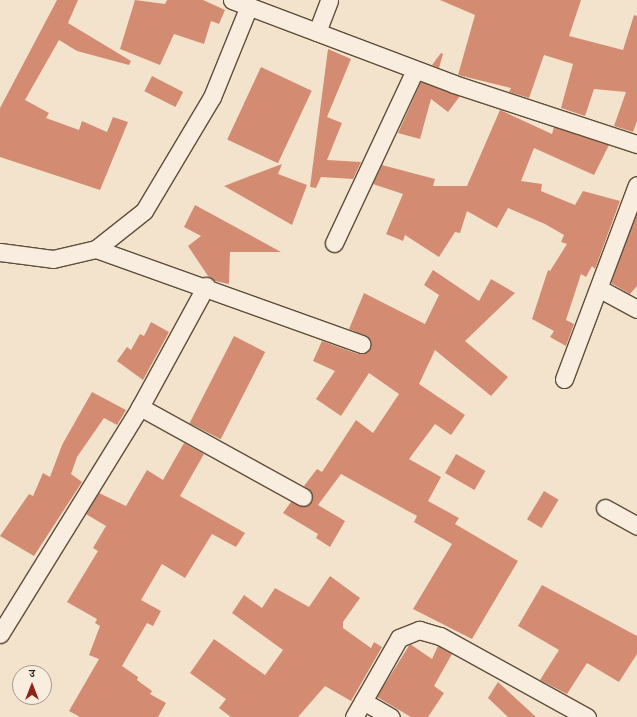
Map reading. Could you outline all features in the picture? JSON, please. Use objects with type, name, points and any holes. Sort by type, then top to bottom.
[{"type":"street","points":[[317,32],[329,0]]},
{"type":"street","points":[[0,252],[53,259],[96,249],[144,211],[212,97],[237,2],[415,70],[637,144]]},
{"type":"street","points":[[334,243],[415,70]]},
{"type":"street","points":[[564,379],[600,289],[637,185]]},
{"type":"street","points":[[96,249],[206,286],[361,344]]},
{"type":"street","points":[[0,634],[140,408],[206,286]]},
{"type":"street","points":[[600,289],[637,309]]},
{"type":"street","points":[[140,408],[303,497]]},
{"type":"street","points":[[605,508],[637,526]]},
{"type":"street","points":[[354,717],[399,638],[419,630],[440,636],[587,717]]},
{"type":"street","points":[[363,701],[391,717]]},
{"type":"building","points":[[57,0],[78,0],[68,23],[131,61],[129,65],[77,51],[59,40],[25,100],[49,113],[46,118],[79,130],[82,121],[107,132],[113,117],[128,122],[100,190],[0,157],[0,108]]},
{"type":"building","points":[[135,0],[165,4],[167,0],[203,0],[225,10],[219,24],[211,21],[204,44],[174,34],[160,65],[120,49]]},
{"type":"building","points":[[440,0],[581,0],[569,36],[623,50],[634,15],[637,16],[637,121],[633,132],[614,126],[626,92],[594,89],[585,116],[561,108],[573,64],[544,55],[529,98],[509,92],[511,88],[458,75],[475,15]]},
{"type":"building","points":[[328,49],[351,59],[327,117],[342,123],[327,160],[361,162],[353,179],[321,177],[316,188],[310,187]]},
{"type":"building","points":[[441,53],[443,54],[439,68],[432,65]]},
{"type":"building","points":[[261,67],[312,91],[278,163],[227,140]]},
{"type":"building","points":[[152,76],[183,92],[175,107],[144,91]]},
{"type":"building","points":[[421,82],[460,96],[448,112],[431,99],[420,139],[398,133]]},
{"type":"building","points":[[500,110],[552,134],[554,127],[609,145],[594,175],[534,148],[521,181],[542,184],[541,191],[575,205],[583,191],[620,201],[595,269],[592,266],[586,277],[581,274],[566,320],[574,324],[566,346],[550,337],[554,331],[532,319],[548,270],[550,271],[567,244],[561,242],[564,235],[545,224],[508,208],[497,228],[467,211],[460,233],[455,232],[439,257],[405,235],[403,241],[386,234],[403,194],[373,184],[382,165],[435,179],[433,186],[467,186]]},
{"type":"building","points":[[282,164],[278,174],[307,185],[292,225],[224,186]]},
{"type":"building","points":[[195,205],[281,252],[230,252],[229,284],[215,281],[208,276],[188,246],[201,236],[184,227]]},
{"type":"building","points":[[637,213],[637,286],[630,294],[611,283]]},
{"type":"building","points":[[433,270],[479,301],[491,279],[515,293],[465,341],[508,377],[491,396],[435,350],[419,384],[465,415],[451,435],[435,424],[409,459],[441,477],[428,501],[459,518],[455,524],[518,561],[472,639],[413,609],[452,544],[414,522],[417,516],[341,474],[318,505],[345,521],[330,547],[316,538],[318,534],[283,513],[291,502],[308,505],[313,496],[304,486],[317,469],[322,472],[356,420],[373,433],[399,394],[369,373],[341,416],[316,399],[335,371],[313,361],[322,341],[358,354],[368,351],[368,337],[349,329],[364,293],[425,324],[439,295],[424,285]]},
{"type":"building","points":[[151,322],[169,332],[143,380],[117,361],[127,347],[131,350],[140,334],[144,336]]},
{"type":"building","points":[[234,336],[265,352],[221,439],[190,423]]},
{"type":"building","points":[[92,392],[126,410],[117,425],[104,418],[77,457],[71,474],[82,482],[34,556],[0,536],[29,494],[33,496],[43,473],[50,477],[62,445]]},
{"type":"building","points":[[184,443],[204,454],[180,496],[245,533],[236,547],[212,534],[185,578],[162,564],[141,600],[161,611],[153,626],[147,623],[122,666],[138,677],[137,680],[152,691],[150,694],[166,703],[158,717],[80,717],[69,711],[99,659],[89,655],[100,626],[95,623],[97,619],[67,602],[98,551],[93,548],[106,526],[86,514],[99,493],[126,506],[147,470],[163,480]]},
{"type":"building","points":[[456,454],[485,471],[474,490],[445,473]]},
{"type":"building","points":[[544,491],[559,500],[542,528],[527,519]]},
{"type":"building","points":[[330,576],[360,598],[343,622],[343,628],[371,648],[374,642],[382,647],[351,701],[325,686],[298,717],[231,717],[219,708],[226,699],[190,673],[214,639],[265,675],[283,650],[232,613],[244,595],[262,608],[275,588],[309,607]]},
{"type":"building","points":[[542,585],[637,636],[637,654],[619,682],[587,663],[567,694],[540,680],[559,650],[518,626]]},
{"type":"building","points":[[410,644],[432,659],[438,646],[452,654],[434,686],[444,693],[428,717],[411,717],[377,697]]},
{"type":"building","points":[[498,682],[536,717],[508,717],[488,698]]}]
